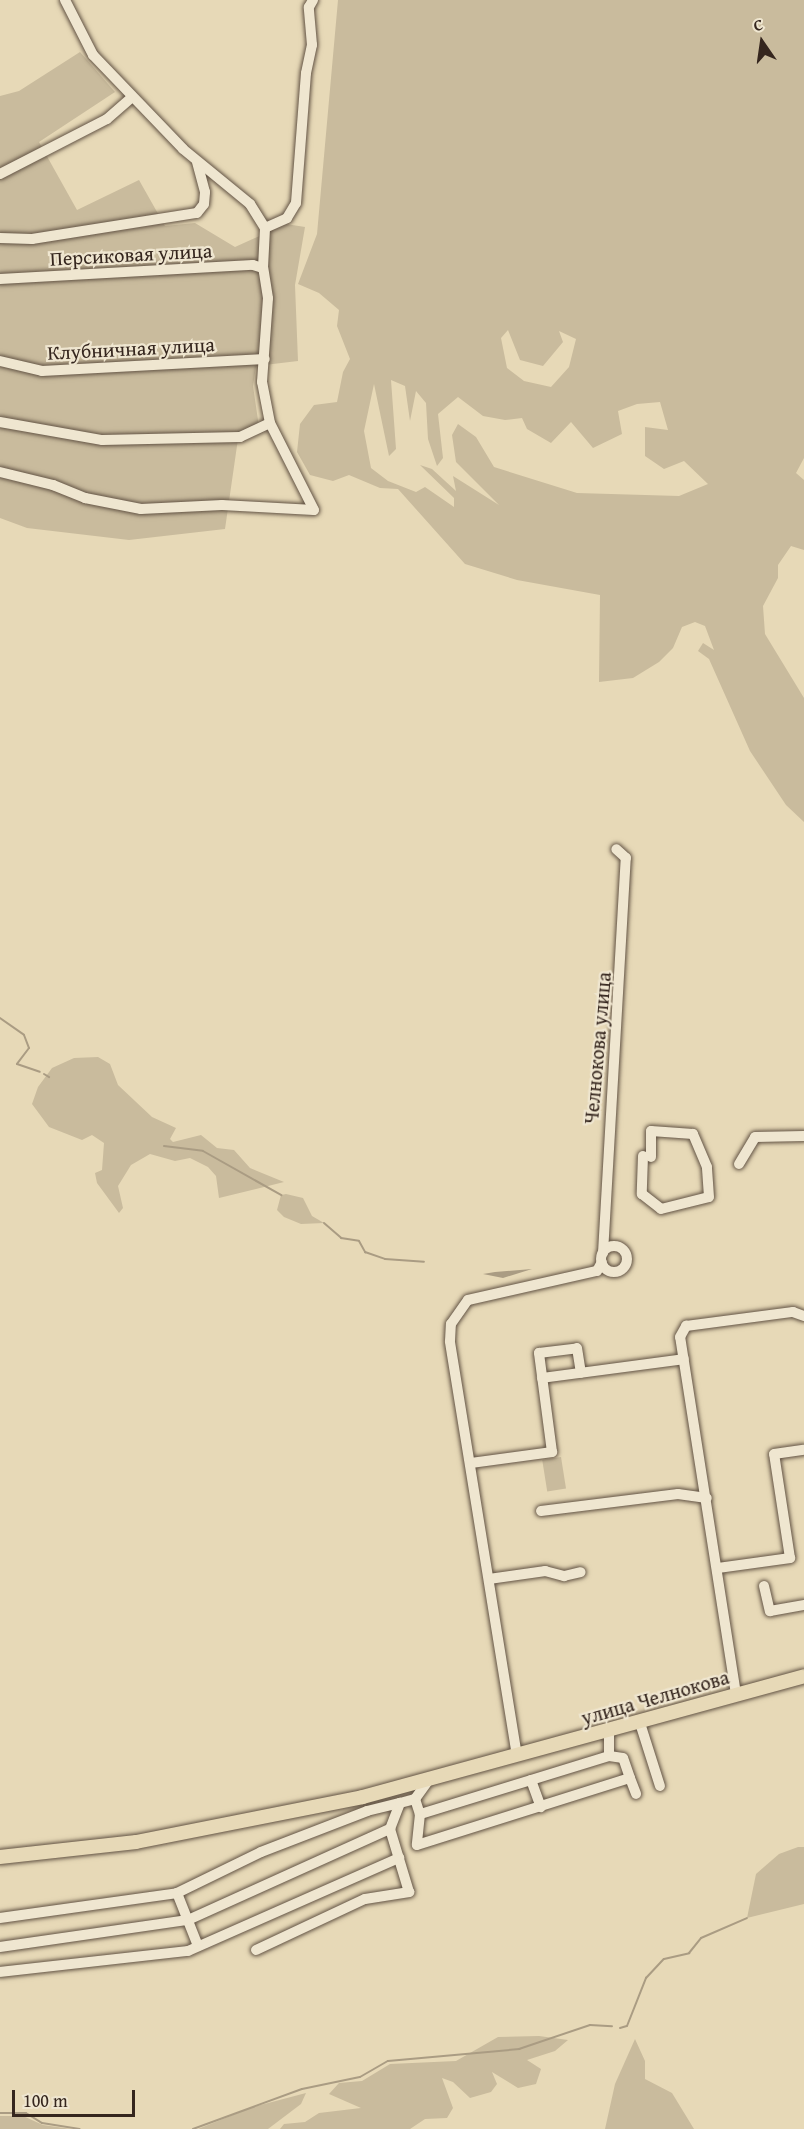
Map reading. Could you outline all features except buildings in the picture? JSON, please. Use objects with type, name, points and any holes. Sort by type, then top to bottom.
[{"type":"main road","name":"улица Челнокова","points":[[0,1857],[136,1842],[341,1802],[640,1723],[804,1676]]},
{"type":"street","points":[[0,472],[53,484],[85,498],[141,509],[222,505],[314,510],[270,423],[262,382],[268,298],[263,268],[265,228],[250,204],[197,162],[93,55],[65,0]]},
{"type":"street","points":[[265,228],[286,218],[296,203],[306,73],[312,45],[309,7],[313,0]]},
{"type":"street","points":[[0,174],[106,118],[132,97]]},
{"type":"street","points":[[0,238],[32,239],[197,213],[204,204],[205,192],[197,162]]},
{"type":"street","name":"Персиковая улица","points":[[0,279],[253,265],[263,268]]},
{"type":"street","name":"Клубничная улица","points":[[0,362],[42,371],[265,359]]},
{"type":"street","points":[[0,422],[102,440],[240,436],[270,423]]},
{"type":"street","name":"Челнокова улица","points":[[471,1463],[450,1341],[458,1310],[468,1300],[597,1271],[602,1257],[626,858],[616,849]]},
{"type":"street","points":[[651,1131],[693,1134],[707,1167],[709,1197],[661,1209],[642,1194],[647,1156],[651,1131]]},
{"type":"street","points":[[739,1164],[755,1137],[804,1136]]},
{"type":"street","points":[[736,1694],[680,1337],[686,1326],[793,1312],[804,1316]]},
{"type":"street","points":[[517,1756],[471,1463],[552,1452],[539,1353],[577,1348],[580,1373]]},
{"type":"street","points":[[542,1378],[684,1359]]},
{"type":"street","points":[[718,1568],[790,1558],[774,1454],[804,1450]]},
{"type":"street","points":[[541,1511],[678,1494],[707,1498]]},
{"type":"street","points":[[489,1579],[545,1571],[564,1576],[581,1572]]},
{"type":"street","points":[[765,1586],[770,1611],[804,1605]]},
{"type":"street","points":[[640,1723],[660,1786]]},
{"type":"street","points":[[609,1731],[609,1756]]},
{"type":"street","points":[[420,1814],[609,1756],[623,1758],[636,1794]]},
{"type":"street","points":[[0,1918],[177,1893],[261,1852],[367,1812],[415,1799],[431,1777]]},
{"type":"street","points":[[415,1799],[420,1814],[417,1845],[630,1778]]},
{"type":"street","points":[[531,1780],[541,1807]]},
{"type":"street","points":[[256,1950],[365,1899],[409,1892],[390,1829],[400,1803]]},
{"type":"street","points":[[0,1947],[188,1920],[390,1829]]},
{"type":"street","points":[[0,1972],[188,1951],[399,1858]]},
{"type":"street","points":[[177,1893],[198,1946]]},
{"type":"shaded area","points":[[338,0],[804,0],[804,458],[796,473],[804,480],[804,550],[791,546],[778,565],[778,578],[763,606],[765,634],[804,698],[804,822],[786,805],[750,751],[709,659],[698,651],[703,643],[714,650],[705,626],[695,622],[682,627],[673,648],[659,662],[633,678],[599,682],[600,595],[517,580],[465,564],[398,489],[380,488],[349,475],[333,481],[310,475],[297,452],[300,424],[314,405],[337,402],[343,372],[350,359],[337,326],[339,310],[319,293],[298,284],[317,234]],"holes":[[[508,330],[520,360],[543,366],[563,342],[559,331],[576,339],[569,367],[551,387],[524,381],[507,368],[501,338]],[[391,380],[405,386],[410,421],[416,391],[426,403],[428,439],[437,466],[443,458],[438,414],[458,397],[483,416],[505,420],[522,418],[527,429],[551,443],[571,422],[593,448],[622,434],[618,411],[637,404],[660,402],[668,430],[645,427],[645,456],[664,469],[684,461],[708,484],[679,496],[577,493],[494,467],[476,437],[458,424],[452,435],[456,462],[499,505],[453,476],[456,491],[432,469],[420,465],[454,498],[454,507],[425,487],[416,492],[388,481],[371,468],[364,431],[374,384],[389,456],[396,449]]]},
{"type":"shaded area","points":[[80,52],[115,92],[39,142],[77,210],[139,180],[165,226],[195,223],[235,247],[286,224],[305,227],[295,285],[298,361],[256,366],[253,386],[259,427],[239,432],[225,529],[129,540],[27,528],[0,518],[0,96],[19,91]]},
{"type":"shaded area","points":[[98,1057],[110,1064],[118,1085],[152,1117],[176,1128],[170,1139],[173,1142],[201,1135],[217,1148],[234,1150],[250,1168],[284,1182],[219,1198],[216,1176],[208,1167],[190,1158],[175,1161],[150,1154],[131,1165],[118,1186],[123,1208],[119,1213],[97,1183],[95,1173],[102,1170],[104,1143],[92,1135],[82,1140],[49,1127],[32,1104],[38,1087],[52,1068],[74,1058]]},
{"type":"shaded area","points":[[281,1195],[303,1198],[312,1216],[324,1223],[301,1224],[284,1217],[277,1210]]},
{"type":"shaded area","points":[[532,1269],[503,1278],[483,1274],[495,1272]]},
{"type":"shaded area","points":[[561,1457],[566,1489],[547,1492],[542,1460]]},
{"type":"shaded area","points":[[804,1847],[804,1904],[747,1918],[756,1874],[779,1854]]},
{"type":"shaded area","points":[[539,2036],[568,2040],[555,2051],[527,2060],[541,2069],[536,2084],[518,2088],[492,2072],[497,2084],[491,2092],[470,2098],[453,2082],[442,2078],[453,2108],[447,2118],[425,2119],[410,2129],[280,2129],[284,2124],[305,2122],[319,2113],[361,2108],[329,2094],[339,2083],[362,2081],[390,2064],[456,2061],[498,2037]]},
{"type":"shaded area","points":[[635,2039],[645,2061],[645,2079],[672,2093],[694,2129],[605,2129],[615,2084]]},
{"type":"shaded area","points":[[306,2093],[301,2104],[268,2129],[198,2129],[253,2107]]},
{"type":"shaded area","points":[[0,2116],[23,2116],[43,2125],[71,2129],[0,2129]]},
{"type":"waterway","points":[[0,1018],[24,1035],[29,1048],[17,1064],[40,1072]]},
{"type":"waterway","points":[[44,1074],[49,1077]]},
{"type":"waterway","points":[[164,1146],[203,1151],[281,1195]]},
{"type":"waterway","points":[[324,1223],[341,1238],[359,1241],[365,1252],[385,1259],[424,1262]]},
{"type":"waterway","points":[[620,2028],[627,2026],[646,1978],[664,1959],[689,1953],[701,1938],[747,1918]]},
{"type":"waterway","points":[[193,2129],[302,2089],[360,2077],[388,2061],[519,2049],[590,2025],[612,2026]]},
{"type":"waterway","points":[[0,2113],[26,2113],[42,2123],[80,2129]]}]
